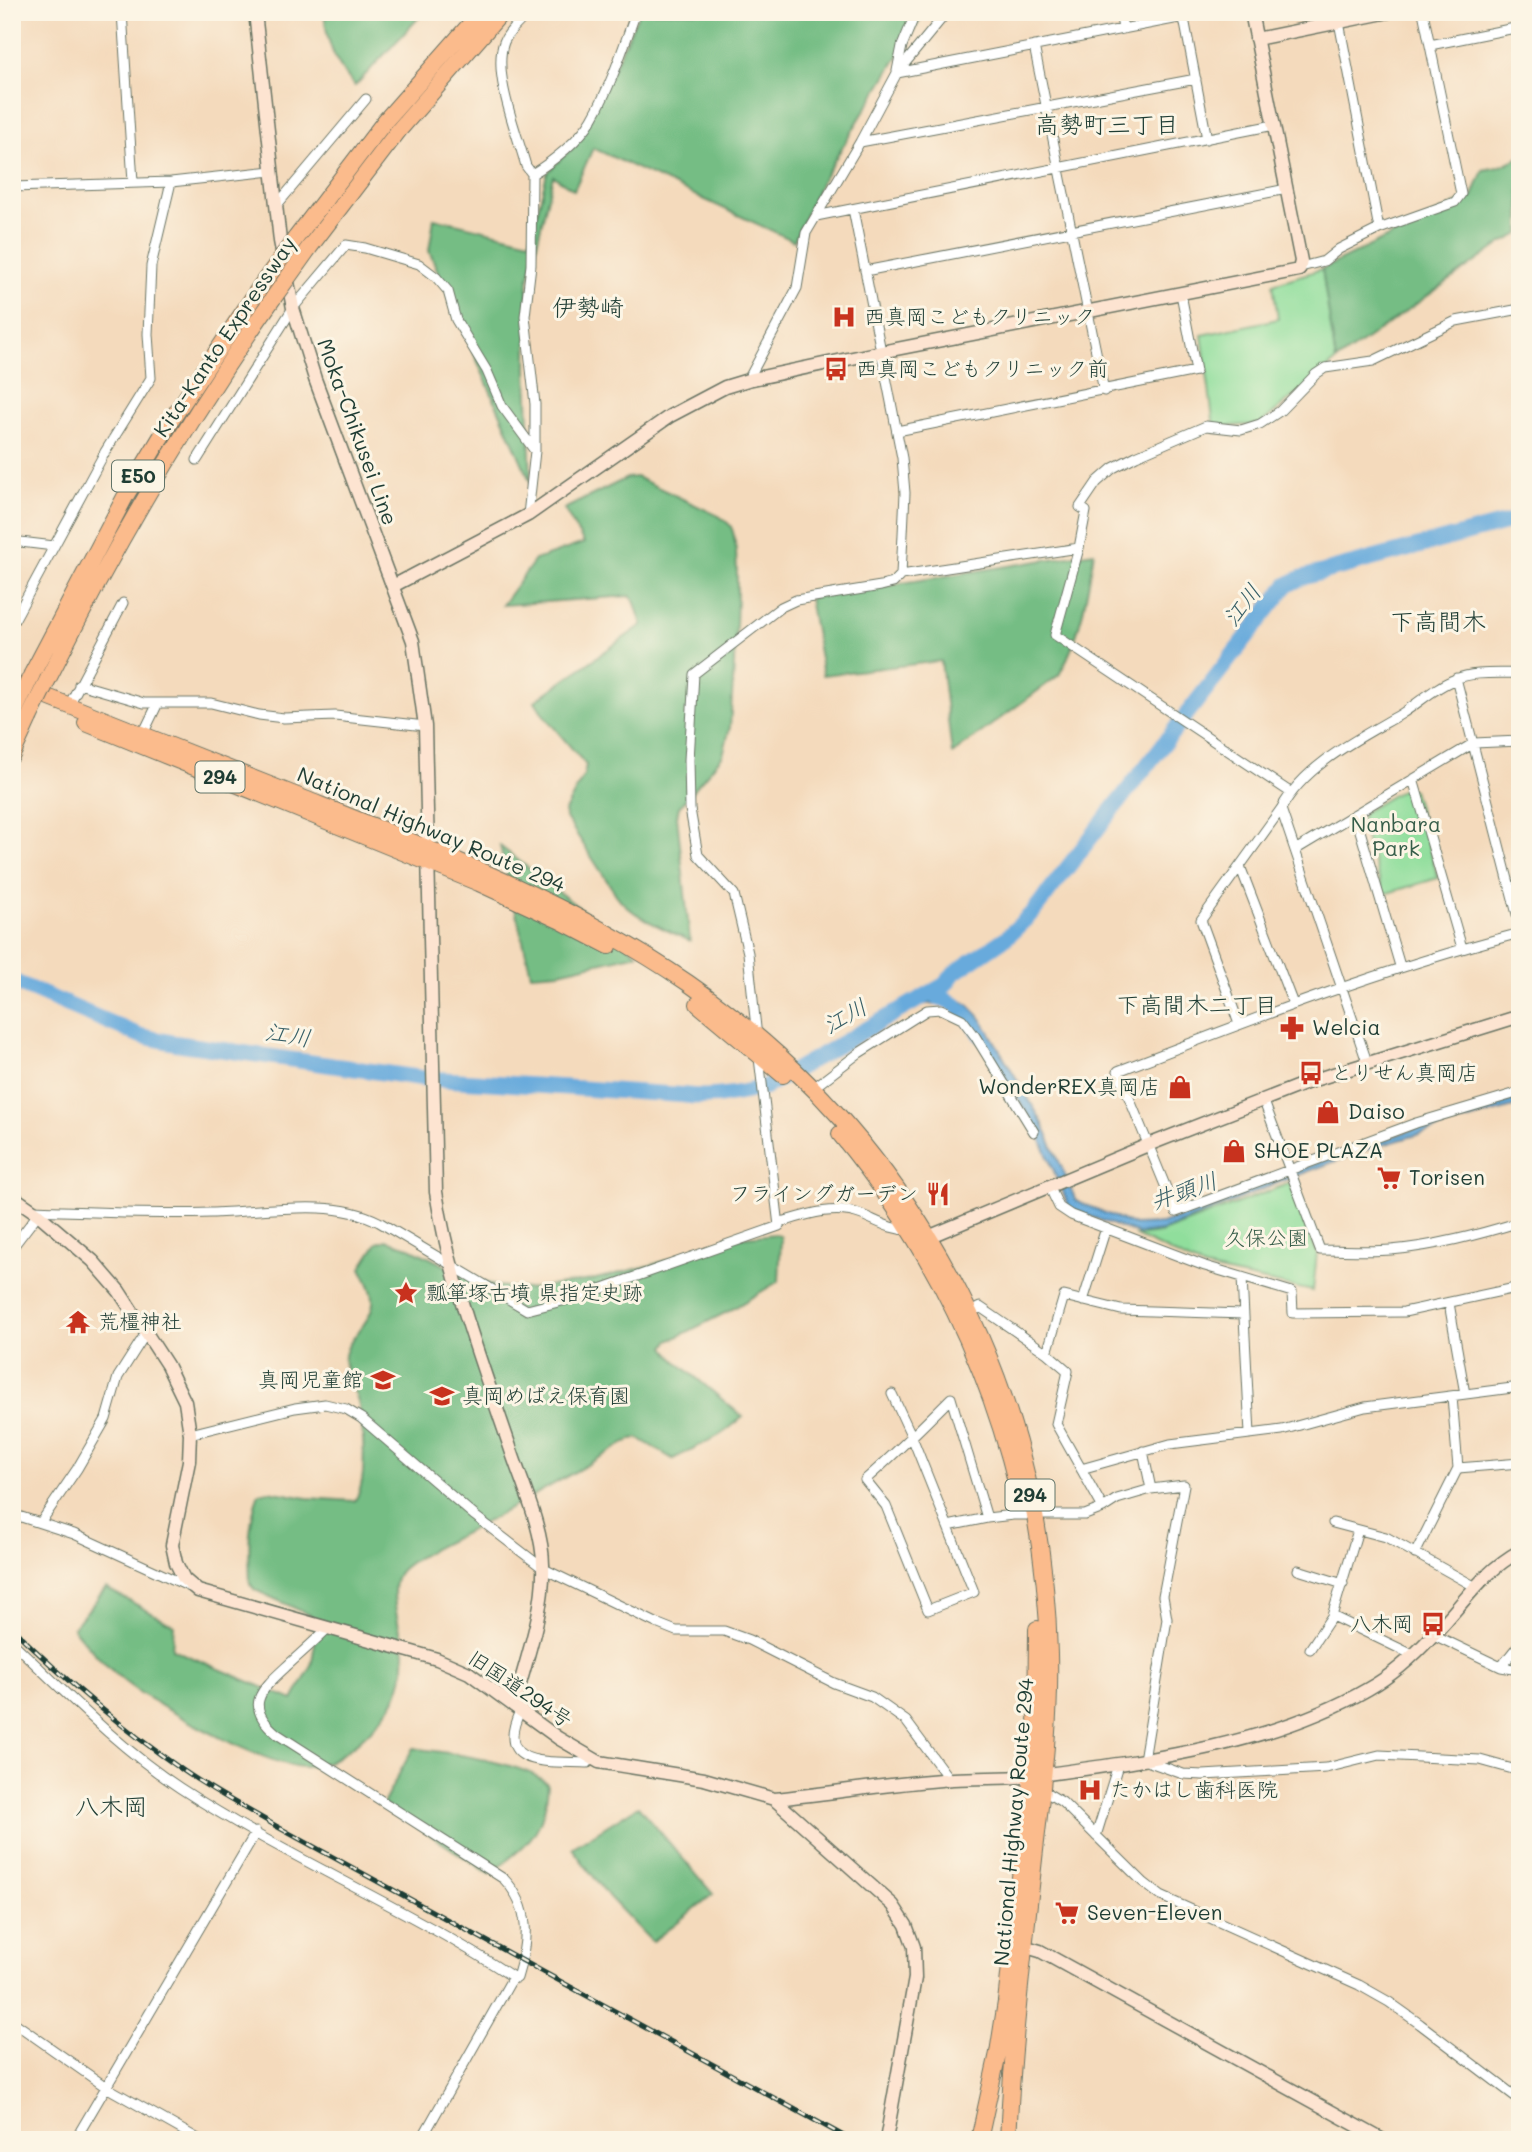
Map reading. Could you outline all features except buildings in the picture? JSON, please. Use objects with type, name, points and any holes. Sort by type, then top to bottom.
[{"type":"highway","name":"Kita-Kanto Expressway","points":[[12,755],[18,715],[40,676],[140,503],[229,361],[274,298],[302,244],[385,121],[481,12]]},
{"type":"highway","name":"Kita-Kanto Expressway","points":[[40,676],[125,497],[196,382],[260,287],[302,244],[502,12]]},
{"type":"highway","name":"National Highway Route 294","points":[[12,683],[144,734],[427,854],[602,943],[683,992],[759,1053],[781,1066],[806,1088],[877,1162],[919,1236],[970,1312],[987,1349],[1010,1418],[1043,1575],[1049,1653],[1049,1699],[1018,1945],[979,2140]]},
{"type":"highway","name":"National Highway Route 294","points":[[12,693],[524,890],[606,932],[689,984],[757,1035],[781,1066]]},
{"type":"highway","name":"National Highway Route 294","points":[[919,1236],[983,1374],[1029,1515]]},
{"type":"highway","name":"National Highway Route 294","points":[[1008,2140],[1018,1945]]},
{"type":"street","points":[[122,12],[133,182]]},
{"type":"street","name":"Moka-Chikusei Line","points":[[255,12],[276,206],[293,309],[315,379],[415,652],[425,726],[436,1192],[451,1265],[530,1507],[540,1541],[544,1569],[542,1592],[517,1708]]},
{"type":"street","points":[[528,515],[535,451],[534,404],[524,316],[531,265],[531,174],[526,166],[506,99],[499,61],[504,39],[529,12]]},
{"type":"street","points":[[531,174],[553,161],[591,121],[636,12]]},
{"type":"street","points":[[897,73],[902,46],[916,12]]},
{"type":"street","points":[[748,380],[797,288],[806,233],[897,73],[947,12]]},
{"type":"street","points":[[1120,12],[1123,29]]},
{"type":"street","points":[[1251,12],[1301,267]]},
{"type":"street","points":[[1256,39],[1389,12]]},
{"type":"street","points":[[393,586],[528,515],[687,405],[725,387],[881,352],[1295,271],[1324,261],[1339,248],[1380,229],[1455,202],[1461,194],[1423,12]]},
{"type":"street","points":[[897,73],[1183,15],[1208,139]]},
{"type":"street","points":[[1339,22],[1380,229]]},
{"type":"street","points":[[1430,45],[1520,27]]},
{"type":"street","points":[[493,29],[504,39]]},
{"type":"street","points":[[1034,46],[1104,391]]},
{"type":"street","points":[[860,142],[1196,79]]},
{"type":"street","points":[[276,206],[366,99]]},
{"type":"street","points":[[816,216],[1274,125]]},
{"type":"street","points":[[12,187],[171,182],[272,171]]},
{"type":"street","points":[[12,624],[105,452],[151,378],[148,334],[151,266],[171,182]]},
{"type":"street","points":[[865,271],[1287,189]]},
{"type":"street","points":[[853,209],[897,431],[905,493],[901,575]]},
{"type":"street","points":[[197,460],[293,309],[346,246],[365,248],[419,264],[436,277],[448,291],[456,320],[487,371],[502,406],[535,451]]},
{"type":"street","points":[[897,431],[1196,371],[1181,294]]},
{"type":"street","points":[[1290,792],[1055,635],[1079,548],[1086,511],[1080,507],[1087,494],[1113,468],[1206,426],[1241,430],[1261,424],[1280,411],[1325,368],[1373,361],[1456,321],[1520,309]]},
{"type":"street","points":[[12,541],[54,546]]},
{"type":"street","points":[[779,1223],[748,953],[734,894],[698,855],[692,821],[689,760],[694,674],[781,607],[796,600],[893,583],[901,575],[1079,548]]},
{"type":"street","points":[[69,705],[122,603]]},
{"type":"street","points":[[1239,1024],[1201,920],[1290,792],[1341,748],[1456,678],[1520,673]]},
{"type":"street","points":[[1456,678],[1520,926]]},
{"type":"street","points":[[79,684],[144,703],[211,703],[284,718],[335,716],[425,726]]},
{"type":"street","points":[[144,734],[158,703]]},
{"type":"street","points":[[1295,850],[1474,743],[1520,741]]},
{"type":"street","points":[[1413,779],[1462,948]]},
{"type":"street","points":[[1281,808],[1367,1062]]},
{"type":"street","points":[[1355,814],[1401,966]]},
{"type":"street","points":[[1240,866],[1293,1004]]},
{"type":"street","points":[[1520,933],[1401,966],[1342,986],[1118,1070],[1176,1212],[1416,1123],[1520,1092]]},
{"type":"street","points":[[806,1088],[928,1010],[941,1009],[962,1019],[975,1036],[1034,1132]]},
{"type":"street","points":[[35,1212],[208,1213],[335,1209],[370,1217],[527,1310],[578,1297],[813,1212],[836,1210],[860,1213],[894,1230],[919,1236],[1263,1099],[1367,1062],[1520,1016]]},
{"type":"street","points":[[1263,1099],[1320,1250],[1390,1250],[1435,1244],[1520,1222]]},
{"type":"street","points":[[1052,1185],[1059,1207],[1071,1215],[1242,1278],[1292,1292],[1293,1313],[1404,1312],[1520,1287]]},
{"type":"street","points":[[12,1196],[35,1212],[93,1262],[118,1291],[167,1365],[185,1402],[190,1434],[189,1461],[172,1545],[176,1563],[184,1579],[198,1591]]},
{"type":"street","points":[[12,1248],[35,1212]]},
{"type":"street","points":[[1083,1301],[1106,1228]]},
{"type":"street","points":[[1242,1278],[1250,1434]]},
{"type":"street","points":[[1047,1353],[1063,1296],[1121,1310],[1244,1314]]},
{"type":"street","points":[[1450,1303],[1465,1394]]},
{"type":"street","points":[[970,1312],[980,1307],[1047,1353],[1068,1371],[1056,1424],[1102,1508]]},
{"type":"street","points":[[41,1522],[77,1469],[106,1419],[118,1377],[146,1333]]},
{"type":"street","points":[[1081,1469],[1170,1444],[1282,1430],[1365,1407],[1520,1387]]},
{"type":"street","points":[[892,1394],[912,1437],[974,1592],[928,1610],[886,1506],[865,1480],[903,1448],[912,1437],[951,1398],[986,1518]]},
{"type":"street","points":[[1415,1554],[1458,1468],[1452,1397]]},
{"type":"street","points":[[190,1434],[295,1408],[325,1404],[346,1409],[361,1418],[475,1516],[544,1569],[676,1631],[724,1632],[749,1640],[835,1683],[872,1696],[906,1721],[949,1779]]},
{"type":"street","points":[[1143,1451],[1151,1489]]},
{"type":"street","points":[[1458,1468],[1520,1463]]},
{"type":"street","points":[[948,1526],[986,1518],[1085,1515],[1117,1499],[1151,1489],[1184,1485],[1163,1595],[1167,1619],[1144,1760]]},
{"type":"street","points":[[12,1514],[41,1522],[102,1546],[198,1591]]},
{"type":"street","points":[[1333,1523],[1385,1537],[1474,1586]]},
{"type":"street","points":[[1310,1649],[1332,1616],[1358,1530]]},
{"type":"street","points":[[774,1799],[949,1779],[1039,1780],[1258,1735],[1304,1720],[1390,1677],[1434,1635],[1474,1586],[1520,1550]]},
{"type":"street","points":[[1298,1570],[1343,1584]]},
{"type":"street","name":"旧国道294号","points":[[198,1591],[437,1659],[469,1673],[558,1738],[599,1762],[704,1779],[774,1799],[893,1905],[906,1925],[914,1947],[915,1978],[887,2137]]},
{"type":"street","points":[[1332,1616],[1413,1655]]},
{"type":"street","points":[[328,1628],[264,1687],[258,1705],[264,1723],[276,1734],[504,1879],[515,1891],[524,1918],[526,1941],[517,1978]]},
{"type":"street","points":[[1434,1635],[1501,1667],[1520,1671]]},
{"type":"street","points":[[12,1642],[122,1746],[181,1788],[471,1949],[513,1977],[421,2140]]},
{"type":"street","points":[[1501,1667],[1520,1643]]},
{"type":"street","points":[[517,1708],[511,1739],[513,1748],[519,1753],[549,1761],[588,1763],[592,1757]]},
{"type":"street","points":[[1144,1760],[1183,1774],[1203,1775],[1326,1768],[1379,1755],[1480,1760],[1520,1771]]},
{"type":"street","points":[[1096,1836],[1118,1765]]},
{"type":"street","points":[[1039,1780],[1143,1882],[1161,1896],[1359,1985],[1389,2002],[1519,2097]]},
{"type":"street","points":[[75,2140],[256,1832]]},
{"type":"street","points":[[1018,1945],[1040,1951],[1383,2140]]},
{"type":"street","points":[[12,2021],[106,2087],[200,2140]]},
{"type":"green space","points":[[324,12],[424,12],[355,86],[333,52]]},
{"type":"green space","points":[[628,12],[925,12],[821,182],[794,241],[593,148],[574,190],[553,176],[528,281],[527,369],[531,483],[429,251],[434,218],[530,241],[547,173],[580,140],[638,15]]},
{"type":"green space","points":[[1520,157],[1520,234],[1502,243],[1336,361],[1322,269],[1473,196],[1483,170],[1499,167]]},
{"type":"green space","points":[[1322,269],[1336,361],[1260,424],[1214,427],[1202,335],[1278,319],[1273,284]]},
{"type":"green space","points":[[636,477],[719,516],[730,526],[735,541],[737,591],[730,727],[723,755],[679,807],[677,816],[690,941],[650,922],[624,904],[566,818],[565,811],[584,775],[586,765],[545,717],[535,701],[642,625],[634,600],[630,596],[502,605],[535,560],[584,543],[564,509],[627,478]]},
{"type":"green space","points":[[1094,552],[1078,630],[1059,675],[952,754],[941,661],[823,675],[809,598]]},
{"type":"green space","name":"Nanbara Park","points":[[1406,787],[1413,790],[1438,878],[1384,894],[1361,822],[1363,813]]},
{"type":"green space","points":[[500,846],[638,954],[559,972],[531,974]]},
{"type":"green space","name":"久保公園","points":[[1290,1183],[1317,1253],[1313,1291],[1204,1268],[1136,1236],[1160,1233]]},
{"type":"green space","points":[[776,1234],[781,1237],[779,1281],[729,1311],[669,1341],[665,1347],[675,1360],[743,1417],[722,1434],[673,1459],[638,1438],[632,1439],[403,1568],[395,1581],[394,1591],[404,1652],[399,1689],[391,1705],[371,1730],[332,1760],[305,1767],[289,1765],[215,1735],[164,1708],[129,1685],[99,1658],[73,1628],[106,1588],[174,1625],[172,1649],[293,1700],[311,1667],[318,1626],[310,1615],[255,1590],[250,1584],[252,1516],[259,1493],[269,1491],[307,1498],[354,1501],[359,1493],[364,1455],[362,1428],[359,1406],[346,1370],[345,1357],[351,1341],[371,1311],[372,1294],[361,1268],[377,1243],[386,1240],[406,1246],[472,1279],[496,1286],[528,1289],[592,1280],[652,1265],[733,1238]]},
{"type":"green space","points":[[413,1748],[485,1760],[524,1770],[539,1777],[548,1785],[538,1828],[524,1846],[490,1874],[383,1804]]},
{"type":"green space","points":[[638,1806],[713,1894],[652,1942],[609,1897],[572,1848]]},
{"type":"water","points":[[944,993],[966,1003],[981,1018],[1042,1122],[1076,1201],[1134,1225],[1162,1224],[1327,1159],[1406,1132],[1520,1098],[1520,1105],[1365,1150],[1162,1231],[1138,1234],[1070,1209],[1035,1126],[966,1014],[947,1005],[925,1004]]},
{"type":"waterway","name":"江川","points":[[12,981],[141,1036],[421,1078],[703,1097],[765,1087],[946,984],[954,973],[1007,937],[1033,912],[1287,585],[1301,578],[1520,519]]},
{"type":"waterway","name":"井頭川","points":[[937,997],[957,1006],[982,1036]]},
{"type":"railway","points":[[12,1628],[117,1721],[206,1786],[851,2140]]},
{"type":"place","name":"西真岡こどもクリニック","points":[[844,317]]},
{"type":"place","name":"西真岡こどもクリニック前","points":[[836,369]]},
{"type":"place","name":"Welcia","points":[[1292,1028]]},
{"type":"place","name":"とりせん真岡店","points":[[1311,1073]]},
{"type":"place","name":"WonderREX真岡店","points":[[1180,1087]]},
{"type":"place","name":"Daiso","points":[[1328,1112]]},
{"type":"place","name":"SHOE PLAZA","points":[[1234,1151]]},
{"type":"place","name":"Torisen","points":[[1389,1178]]},
{"type":"place","name":"フライングガーデン","points":[[938,1194]]},
{"type":"place","name":"瓢箪塚古墳 県指定史跡","points":[[406,1293]]},
{"type":"place","name":"荒橿神社","points":[[78,1322]]},
{"type":"place","name":"真岡児童館","points":[[383,1380]]},
{"type":"place","name":"真岡めばえ保育園","points":[[442,1396]]},
{"type":"place","name":"八木岡","points":[[1433,1624]]},
{"type":"place","name":"たかはし歯科医院","points":[[1090,1790]]},
{"type":"place","name":"Seven-Eleven","points":[[1067,1913]]},
{"type":"district","name":"高勢町三丁目","points":[[1107,125]]},
{"type":"district","name":"伊勢崎","points":[[588,308]]},
{"type":"district","name":"下高間木","points":[[1438,622]]},
{"type":"district","name":"下高間木二丁目","points":[[1197,1005]]},
{"type":"district","name":"八木岡","points":[[111,1807]]}]
